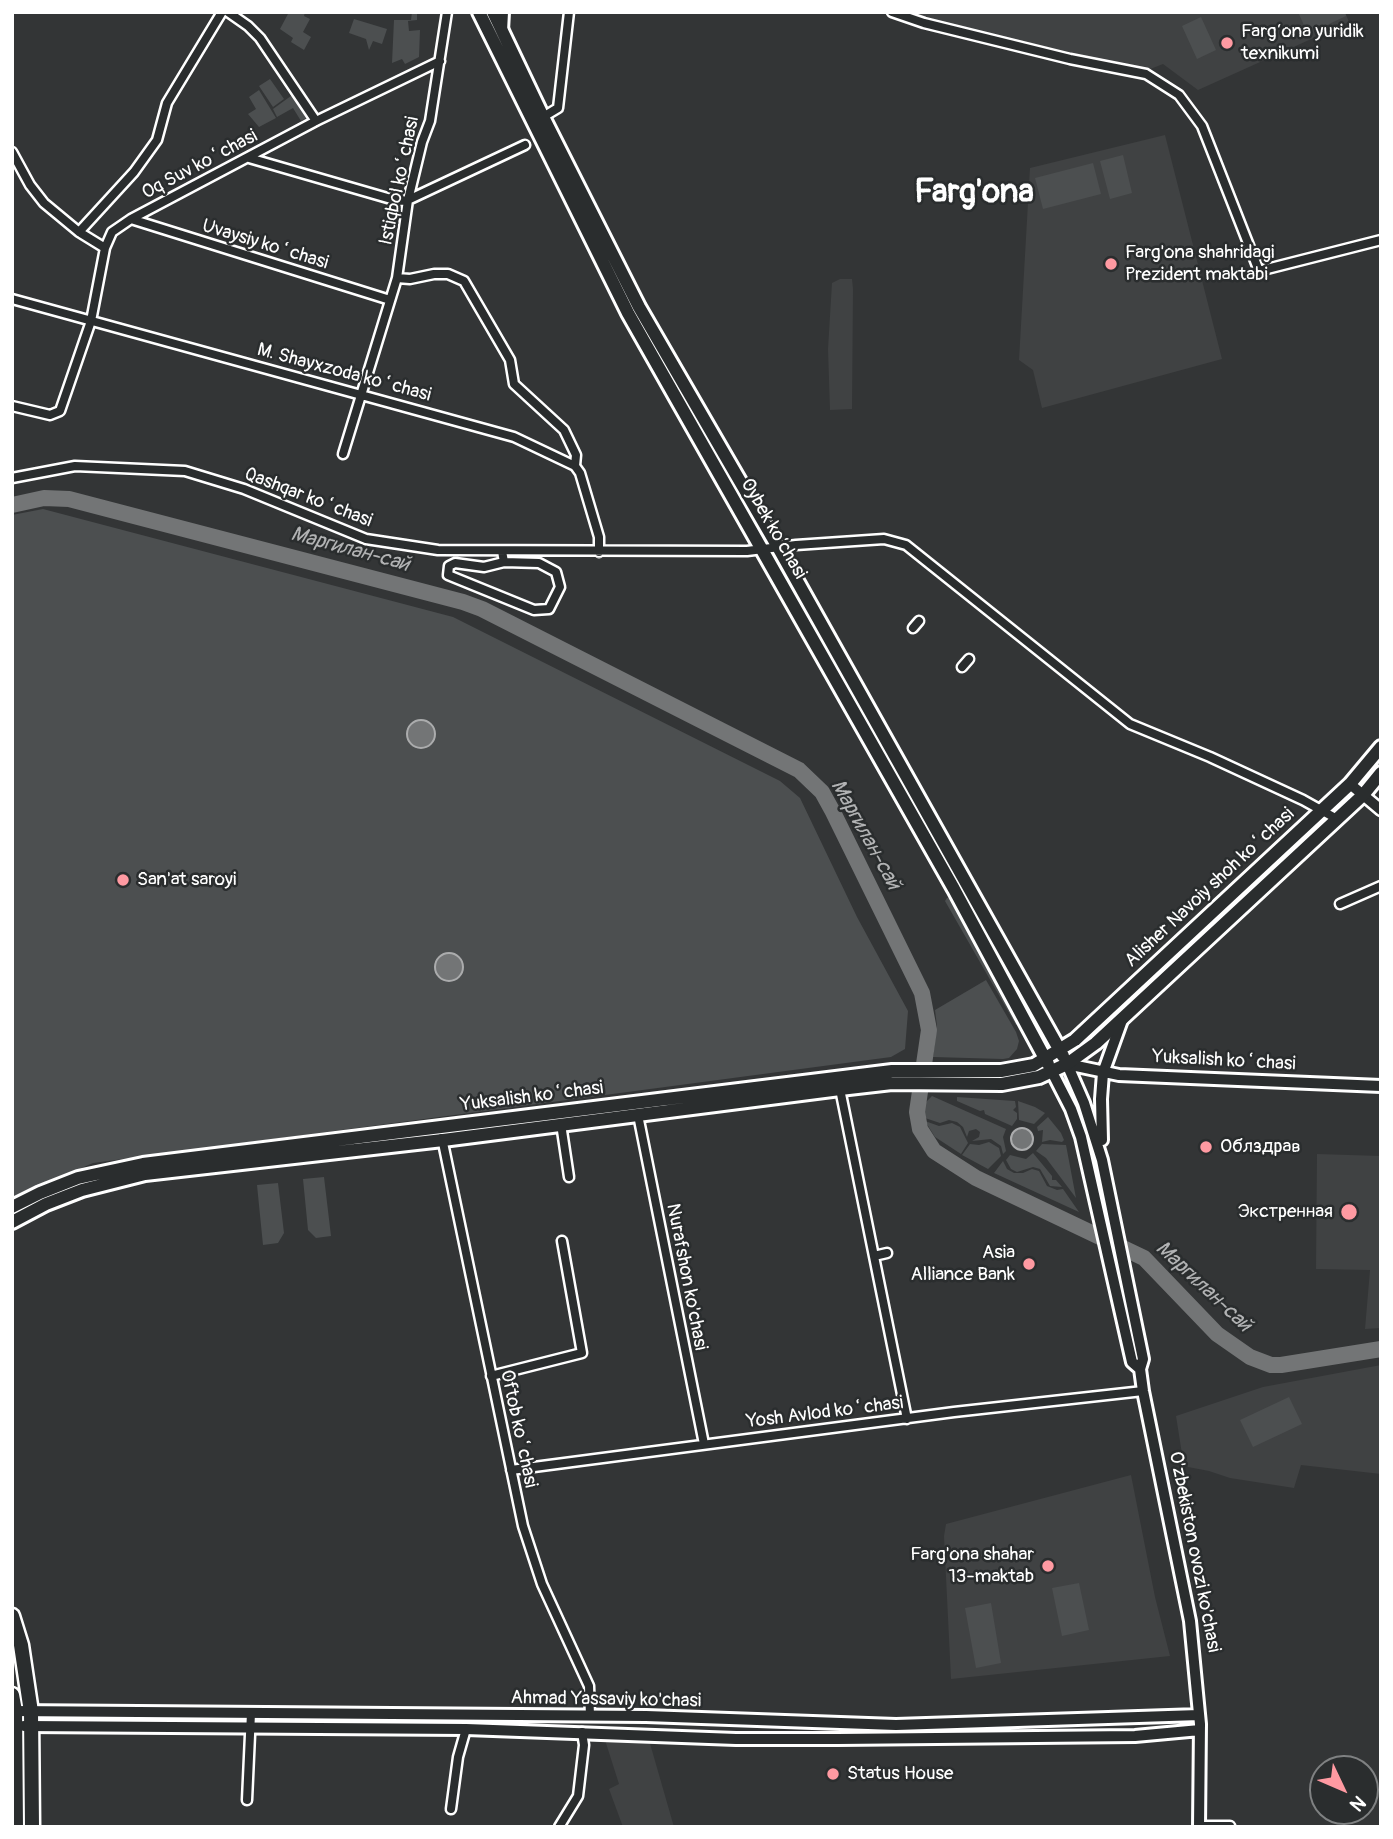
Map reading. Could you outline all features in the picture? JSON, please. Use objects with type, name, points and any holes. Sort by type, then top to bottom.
[{"type":"highway","points":[[12,1616],[21,1645],[32,1719],[32,1827]]},
{"type":"highway","points":[[12,1695],[16,1827]]},
{"type":"main road","name":"Oybek ko‘chasi","points":[[479,12],[628,313],[954,889],[1045,1059]]},
{"type":"main road","name":"Oybek ko‘chasi","points":[[493,12],[639,307],[778,547],[1060,1051]]},
{"type":"main road","points":[[502,31],[503,12]]},
{"type":"main road","name":"Alisher Navoiy shoh koʻchasi","points":[[1060,1051],[1350,785],[1381,747]]},
{"type":"main road","name":"Alisher Navoiy shoh koʻchasi","points":[[1052,1072],[1096,1043],[1337,819],[1381,773]]},
{"type":"main road","points":[[1102,1160],[1103,1073],[1123,1018]]},
{"type":"main road","name":"Yuksalish koʻchasi","points":[[12,1223],[46,1204],[82,1190],[145,1174],[892,1077],[933,1077],[1001,1071],[1027,1067],[1060,1051]]},
{"type":"main road","name":"O'zbekiston ovozi ko'chasi","points":[[1060,1051],[1084,1102],[1102,1160],[1143,1359],[1140,1370],[1143,1391],[1191,1621],[1200,1730],[1199,1826]]},
{"type":"main road","name":"O'zbekiston ovozi ko'chasi","points":[[1045,1059],[1071,1109],[1081,1137],[1132,1362],[1140,1370]]},
{"type":"main road","name":"Yuksalish koʻchasi","points":[[1067,1064],[1103,1073],[1381,1087]]},
{"type":"main road","name":"Yuksalish koʻchasi","points":[[933,1077],[1002,1084],[1052,1072]]},
{"type":"main road","name":"Yuksalish koʻchasi","points":[[12,1207],[65,1183],[113,1169],[638,1115],[840,1089],[892,1077]]},
{"type":"main road","name":"Ahmad Yassaviy ko'chasi","points":[[14,1719],[251,1713],[590,1716],[897,1725],[1199,1715]]},
{"type":"main road","name":"Ahmad Yassaviy ko'chasi","points":[[32,1719],[146,1727],[466,1729],[736,1739],[1135,1736],[1200,1730]]},
{"type":"street","points":[[79,232],[134,172],[156,141],[167,103],[222,12]]},
{"type":"street","points":[[228,12],[260,38],[316,121]]},
{"type":"street","name":"Istiqbol koʻchasi","points":[[343,454],[397,278],[408,200],[430,121],[447,12]]},
{"type":"street","points":[[543,117],[558,108],[569,12]]},
{"type":"street","points":[[892,12],[925,23],[1070,59],[1146,74],[1179,95],[1202,126],[1259,271],[1381,240]]},
{"type":"street","name":"Oq Suv koʻchasi","points":[[105,248],[112,232],[131,219],[316,121],[440,61]]},
{"type":"street","points":[[249,158],[398,201],[408,200],[524,145]]},
{"type":"street","points":[[12,152],[44,203],[79,232],[105,248],[91,321],[60,411],[50,415],[12,406]]},
{"type":"street","name":"Uvaysiy koʻchasi","points":[[131,219],[390,300]]},
{"type":"street","points":[[397,278],[448,274],[464,281],[470,289],[510,360],[514,384],[564,430],[576,455],[575,466],[580,473],[599,537],[599,552]]},
{"type":"street","name":"M. Shayxzoda koʻchasi","points":[[12,299],[514,437],[575,466]]},
{"type":"street","name":"Qashqar koʻchasi","points":[[12,478],[75,466],[185,471],[244,489],[366,539],[438,550],[763,550],[884,539],[906,545],[1130,724],[1222,763],[1337,819]]},
{"type":"street","points":[[502,551],[504,562]]},
{"type":"street","points":[[504,562],[539,564],[556,572],[560,587],[550,609],[534,610],[448,575],[449,566],[455,563],[484,566],[504,562]]},
{"type":"street","points":[[962,667],[969,659]]},
{"type":"street","points":[[1350,785],[1381,810]]},
{"type":"street","points":[[1340,904],[1381,886]]},
{"type":"street","points":[[840,1089],[907,1419]]},
{"type":"street","name":"Nurafshon ko'chasi","points":[[638,1115],[704,1444]]},
{"type":"street","points":[[561,1124],[569,1177]]},
{"type":"street","name":"Oftob koʻchasi","points":[[442,1134],[523,1526],[542,1584],[589,1686],[590,1716]]},
{"type":"street","points":[[491,1376],[582,1353],[562,1241]]},
{"type":"street","points":[[874,1256],[887,1253]]},
{"type":"street","name":"Yosh Avlod koʻchasi","points":[[511,1470],[1143,1391]]},
{"type":"street","points":[[247,1800],[251,1713]]},
{"type":"street","points":[[451,1809],[458,1757],[466,1729]]},
{"type":"street","points":[[559,1827],[578,1796],[584,1745],[582,1732]]},
{"type":"street","points":[[1199,1826],[1230,1826]]},
{"type":"shaded area","points":[[289,12],[305,12],[304,16],[310,19],[303,32],[311,37],[304,50],[291,42],[293,38],[280,29]]},
{"type":"shaded area","points":[[412,12],[422,12],[417,13],[417,20],[408,21],[409,31],[420,30],[419,57],[405,64],[402,59],[392,63],[394,20],[411,20]]},
{"type":"shaded area","points":[[908,12],[1345,12],[1349,22],[1198,90],[1163,64],[1148,70],[941,23]]},
{"type":"shaded area","points":[[1298,12],[1345,12],[1346,16],[1308,34]]},
{"type":"shaded area","points":[[1201,17],[1216,50],[1197,59],[1182,26]]},
{"type":"shaded area","points":[[354,19],[387,29],[382,44],[373,41],[369,50],[366,39],[349,33]]},
{"type":"shaded area","points":[[270,79],[284,99],[273,107],[259,86]]},
{"type":"shaded area","points":[[259,90],[276,118],[259,127],[248,114],[256,109],[249,97]]},
{"type":"shaded area","points":[[295,93],[310,116],[301,121],[293,108],[277,117],[273,109]]},
{"type":"shaded area","name":"Farg'ona shahridagi Prezident maktabi","points":[[1165,135],[1222,359],[1042,408],[1033,370],[1019,360],[1030,168]]},
{"type":"shaded area","points":[[1123,155],[1132,193],[1110,199],[1100,161]]},
{"type":"shaded area","points":[[1093,163],[1101,194],[1043,209],[1035,178]]},
{"type":"shaded area","points":[[840,279],[852,279],[853,289],[852,409],[830,410],[828,349],[832,283]]},
{"type":"shaded area","points":[[43,509],[453,617],[780,781],[800,798],[857,917],[908,1011],[905,1049],[891,1057],[93,1163],[12,1198],[12,515]]},
{"type":"shaded area","points":[[421,720],[431,724],[435,734],[431,744],[421,748],[411,744],[407,734],[411,724]]},
{"type":"shaded area","points":[[950,898],[1021,1022],[1018,1024],[1016,1025],[945,901]]},
{"type":"shaded area","points":[[449,953],[459,957],[463,967],[459,977],[449,981],[439,977],[435,967],[439,957]]},
{"type":"shaded area","points":[[986,980],[1016,1032],[1019,1041],[1017,1049],[1009,1058],[1003,1059],[933,1057],[937,1026],[935,1010]]},
{"type":"shaded area","points":[[932,1096],[1006,1129],[1003,1137],[1006,1151],[1003,1154],[1001,1146],[991,1139],[972,1141],[979,1137],[980,1132],[976,1129],[969,1131],[967,1137],[963,1127],[957,1122],[949,1120],[940,1123],[925,1118],[925,1103]]},
{"type":"shaded area","points":[[957,1097],[1015,1101],[1016,1107],[1013,1110],[1017,1113],[1017,1119],[1012,1126],[985,1114],[984,1110],[980,1111],[957,1101]]},
{"type":"shaded area","points":[[1018,1101],[1045,1113],[1034,1124],[1019,1120]]},
{"type":"shaded area","points":[[1048,1117],[1061,1133],[1064,1140],[1062,1142],[1042,1142],[1043,1130],[1038,1131],[1037,1127]]},
{"type":"shaded area","points":[[925,1121],[939,1126],[952,1123],[960,1127],[968,1143],[961,1154],[935,1137]]},
{"type":"shaded area","points":[[1022,1128],[1030,1131],[1033,1139],[1030,1147],[1022,1150],[1014,1147],[1011,1139],[1014,1131]]},
{"type":"shaded area","points":[[989,1142],[999,1148],[1001,1156],[988,1169],[962,1155],[970,1144]]},
{"type":"shaded area","points":[[1042,1144],[1066,1145],[1076,1198],[1046,1158],[1036,1151]]},
{"type":"shaded area","points":[[1033,1153],[1052,1176],[1052,1180],[1056,1180],[1062,1187],[1050,1186],[1040,1169],[1033,1167],[1017,1172],[1011,1169],[1006,1160],[1010,1155],[1026,1159]]},
{"type":"shaded area","name":"Экстренная","points":[[1317,1154],[1381,1156],[1381,1328],[1365,1329],[1370,1270],[1316,1269]]},
{"type":"shaded area","points":[[1003,1161],[1007,1169],[1014,1173],[1032,1169],[1039,1171],[1047,1186],[1063,1189],[1079,1212],[994,1173]]},
{"type":"shaded area","points":[[324,1177],[331,1236],[316,1238],[308,1230],[303,1179]]},
{"type":"shaded area","points":[[278,1183],[284,1233],[278,1243],[263,1245],[257,1185]]},
{"type":"shaded area","points":[[1381,1365],[1381,1474],[1301,1465],[1294,1488],[1230,1478],[1188,1467],[1182,1454],[1176,1416],[1263,1387]]},
{"type":"shaded area","points":[[1289,1397],[1302,1424],[1253,1447],[1240,1420]]},
{"type":"shaded area","name":"Farg'ona shahar 13-maktab","points":[[1131,1475],[1155,1597],[1170,1656],[951,1679],[944,1536],[946,1524]]},
{"type":"shaded area","points":[[1079,1583],[1089,1630],[1062,1636],[1052,1588]]},
{"type":"shaded area","points":[[991,1603],[1001,1663],[976,1668],[965,1608]]},
{"type":"shaded area","points":[[605,1740],[649,1740],[674,1827],[623,1827],[609,1789],[619,1784]]},
{"type":"waterway","name":"Маргилан-сай","points":[[12,505],[44,498],[69,499],[463,602],[482,609],[799,770],[822,792],[922,993],[929,1030],[917,1112],[920,1129],[934,1151],[976,1178],[1144,1258],[1217,1334],[1250,1357],[1271,1365],[1281,1365],[1381,1349]]},
{"type":"place","name":"Farg‘ona yuridik texnikumi","points":[[1227,43]]},
{"type":"place","name":"Farg'ona shahridagi Prezident maktabi","points":[[1111,264]]},
{"type":"place","name":"San'at saroyi","points":[[123,880]]},
{"type":"place","name":"Облздрав","points":[[1206,1147]]},
{"type":"place","name":"Экстренная","points":[[1349,1212]]},
{"type":"place","name":"Asia Alliance Bank","points":[[1029,1264]]},
{"type":"place","name":"Farg'ona shahar 13-maktab","points":[[1048,1566]]},
{"type":"place","name":"Status House","points":[[833,1774]]},
{"type":"district","name":"Farg'ona","points":[[974,194]]}]
